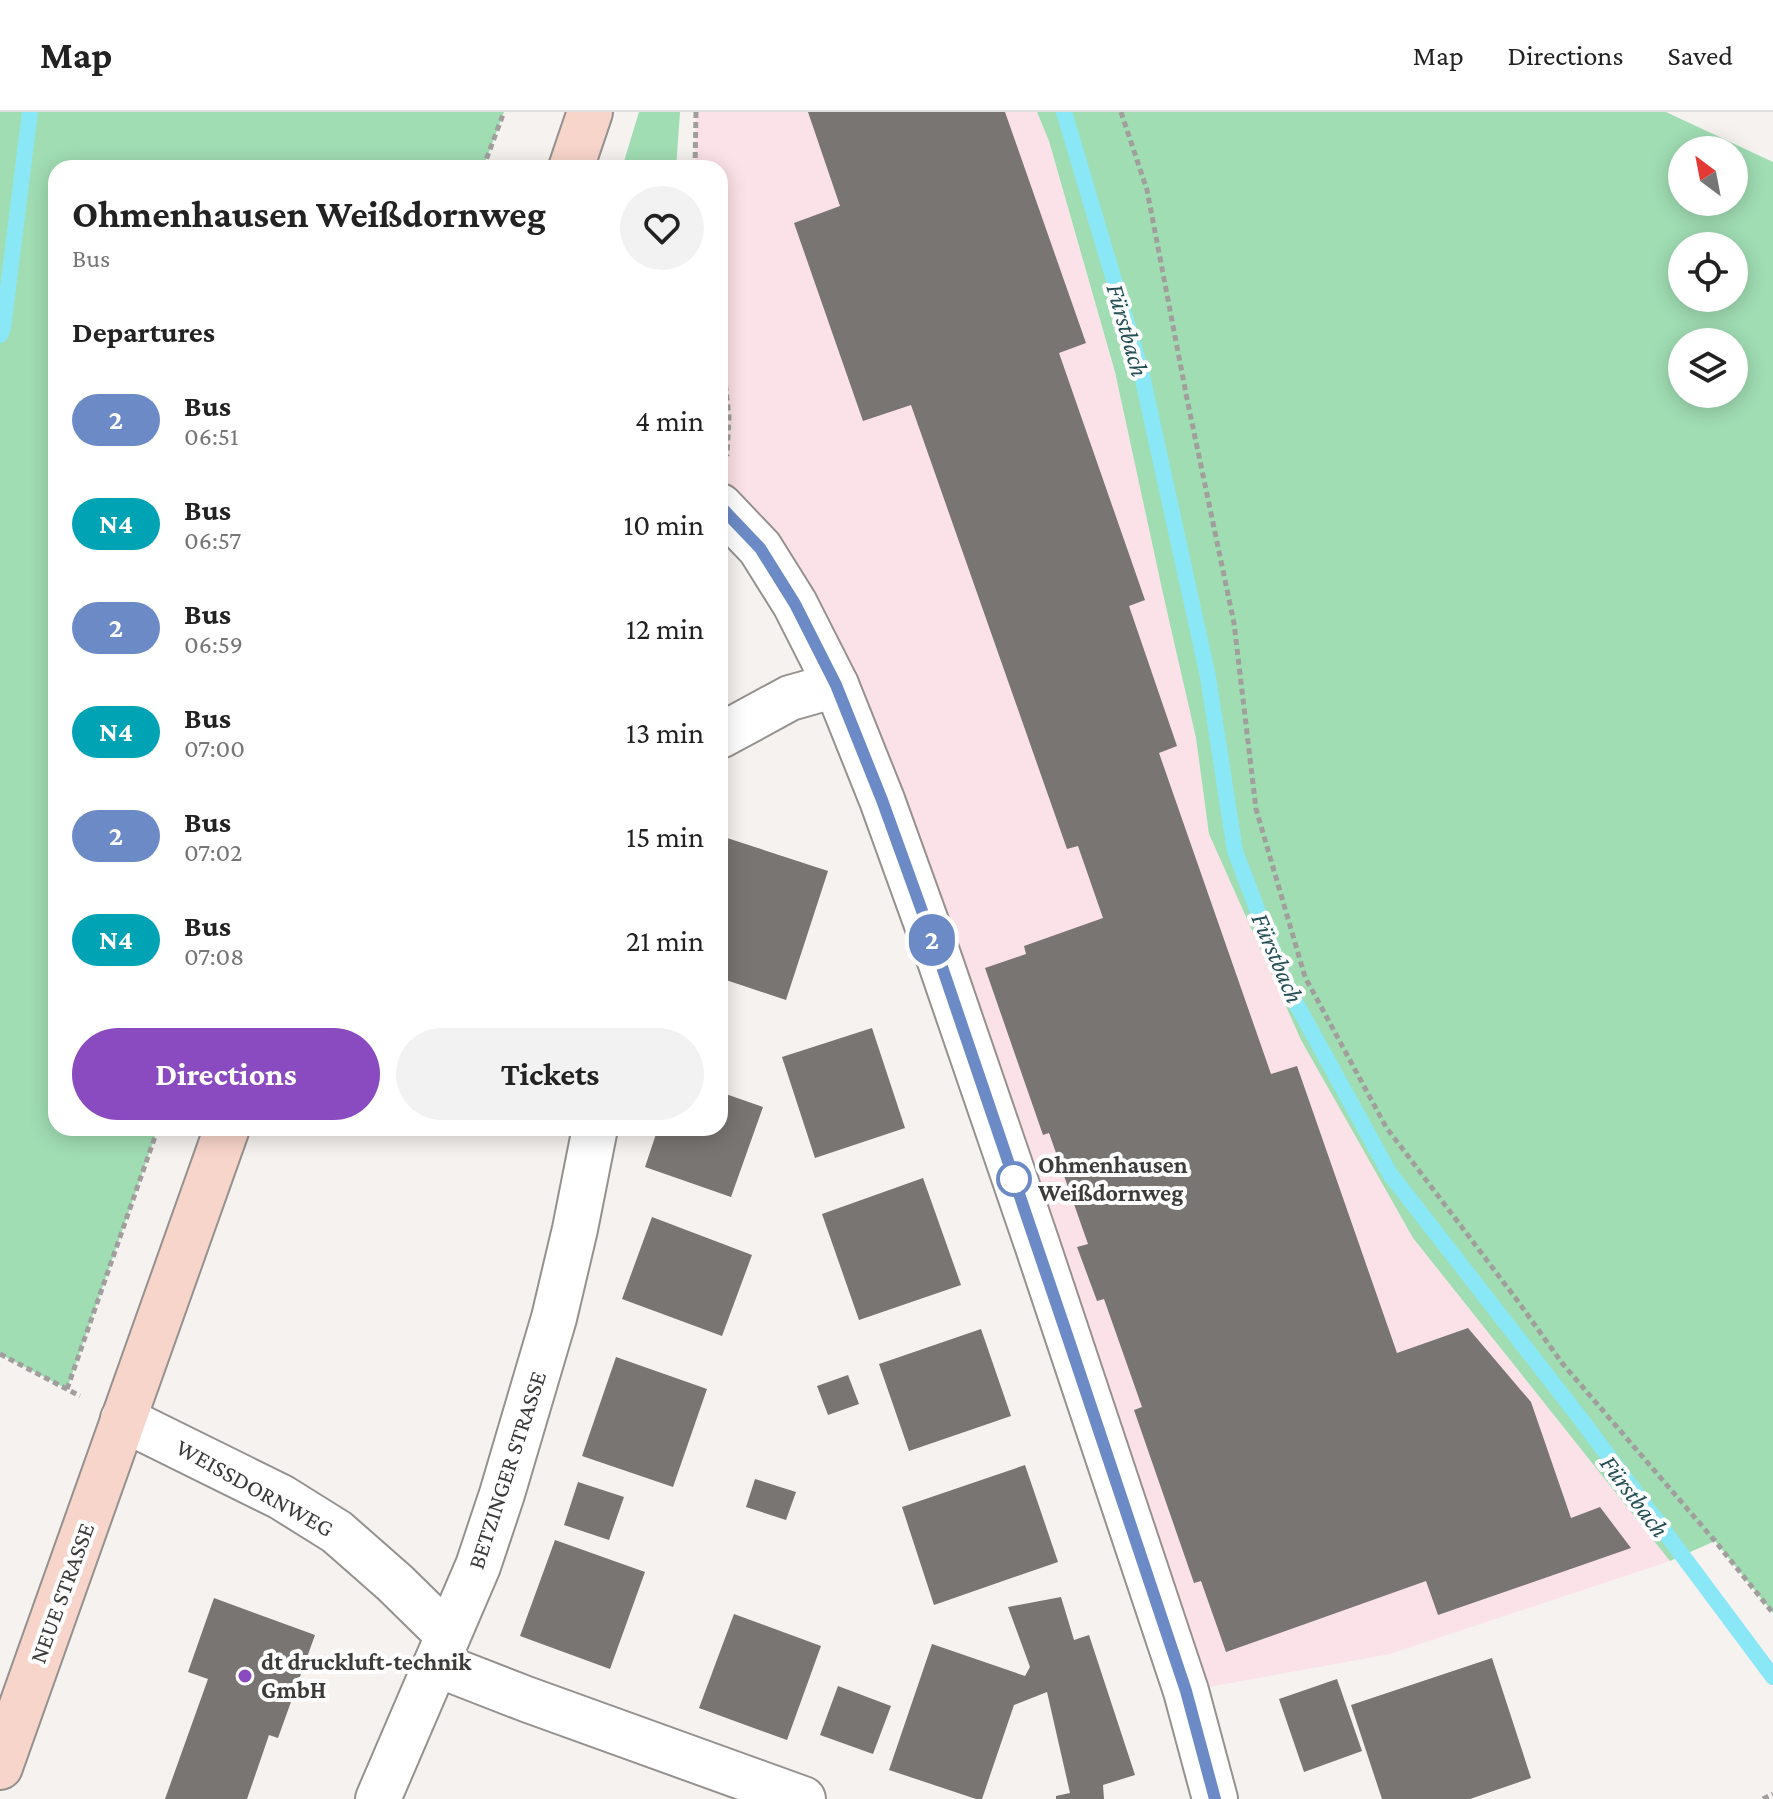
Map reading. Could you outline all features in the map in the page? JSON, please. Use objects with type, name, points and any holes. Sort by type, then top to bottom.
[{"type":"main road","points":[[574,160],[590,112]]},
{"type":"main road","name":"NEUE STRASSE","points":[[0,1767],[224,1136]]},
{"type":"street","points":[[728,514],[760,548],[795,604],[836,685],[882,800],[1037,1244],[1186,1691],[1215,1799]]},
{"type":"street","points":[[728,730],[790,698],[836,685]]},
{"type":"street","name":"BETZINGER STRASSE","points":[[378,1799],[478,1566],[502,1494],[550,1332],[593,1136]]},
{"type":"street","name":"WEISSDORNWEG","points":[[123,1419],[281,1497],[337,1532],[395,1583],[442,1649],[526,1699],[803,1799]]},
{"type":"path","points":[[486,160],[504,112]]},
{"type":"path","points":[[695,160],[696,112]]},
{"type":"path","points":[[1121,112],[1147,190],[1234,623],[1256,809],[1305,977],[1386,1127],[1562,1363],[1773,1613]]},
{"type":"path","points":[[728,408],[728,432]]},
{"type":"path","points":[[0,1354],[67,1389],[155,1136]]},
{"type":"path","points":[[1763,1799],[1773,1794]]},
{"type":"shaded area","points":[[696,112],[1037,112],[1049,141],[1115,372],[1196,738],[1209,834],[1301,1040],[1413,1238],[1670,1561],[1390,1654],[1186,1691],[939,958],[728,506],[728,160],[695,160]]},
{"type":"green space","points":[[0,112],[504,112],[486,160],[48,160],[48,1136],[155,1136],[67,1389],[0,1354]]},
{"type":"green space","points":[[639,112],[680,112],[677,160],[624,160]]},
{"type":"green space","points":[[1037,112],[1666,112],[1717,136],[1668,136],[1668,216],[1748,216],[1748,150],[1773,162],[1773,1613],[1715,1541],[1670,1561],[1413,1238],[1301,1040],[1209,834],[1196,738],[1115,372],[1049,141]]},
{"type":"building","points":[[808,112],[1005,112],[1086,343],[1059,353],[1145,600],[1129,606],[1177,746],[1159,753],[1271,1074],[1297,1066],[1397,1353],[1468,1328],[1531,1402],[1571,1518],[1600,1507],[1631,1548],[1438,1615],[1426,1581],[1226,1652],[1201,1581],[1194,1583],[1134,1410],[1142,1407],[1104,1299],[1097,1301],[1077,1247],[1088,1244],[1049,1133],[1043,1135],[985,968],[1026,954],[1024,946],[1103,918],[1078,846],[1067,849],[911,405],[863,421],[794,223],[840,206]]},
{"type":"building","points":[[728,838],[828,871],[786,1000],[728,981]]},
{"type":"building","points":[[872,1028],[905,1128],[815,1158],[782,1057]]},
{"type":"building","points":[[728,1095],[763,1107],[731,1197],[645,1167],[655,1136],[728,1136]]},
{"type":"building","points":[[923,1178],[961,1285],[859,1320],[822,1214]]},
{"type":"building","points":[[652,1217],[752,1255],[722,1336],[622,1299]]},
{"type":"building","points":[[981,1329],[1011,1416],[909,1451],[879,1364]]},
{"type":"building","points":[[616,1357],[707,1389],[673,1487],[582,1456]]},
{"type":"building","points":[[848,1375],[859,1404],[828,1415],[817,1386]]},
{"type":"building","points":[[1025,1465],[1058,1562],[934,1605],[902,1507]]},
{"type":"building","points":[[755,1479],[796,1492],[786,1520],[746,1507]]},
{"type":"building","points":[[578,1482],[624,1497],[609,1540],[564,1525]]},
{"type":"building","points":[[555,1540],[645,1572],[610,1669],[520,1636]]},
{"type":"building","points":[[1061,1597],[1074,1640],[1089,1635],[1135,1775],[1103,1785],[1104,1799],[1056,1799],[1056,1796],[1070,1793],[1047,1692],[1014,1705],[982,1799],[889,1770],[932,1644],[1025,1676],[1030,1667],[1008,1607]]},
{"type":"building","points":[[214,1598],[315,1635],[278,1738],[269,1735],[247,1799],[165,1799],[208,1679],[188,1672]]},
{"type":"building","points":[[734,1614],[821,1646],[787,1740],[699,1708]]},
{"type":"building","points":[[1492,1658],[1531,1778],[1470,1799],[1382,1799],[1351,1705]]},
{"type":"building","points":[[1337,1679],[1362,1751],[1304,1772],[1279,1699]]},
{"type":"building","points":[[838,1686],[891,1706],[873,1754],[820,1735]]},
{"type":"waterway","points":[[0,335],[30,112]]},
{"type":"waterway","name":"Fürstbach","points":[[1064,112],[1141,371],[1208,677],[1235,851],[1285,983],[1390,1174],[1580,1418],[1773,1677]]},
{"type":"bus line","name":"2","points":[[728,514],[760,548],[795,604],[836,685],[882,800],[1037,1244],[1186,1691],[1215,1799]]},
{"type":"place","name":"Ohmenhausen Weißdornweg","points":[[1014,1179]]},
{"type":"place","name":"dt druckluft-technik GmbH","points":[[245,1676]]}]
